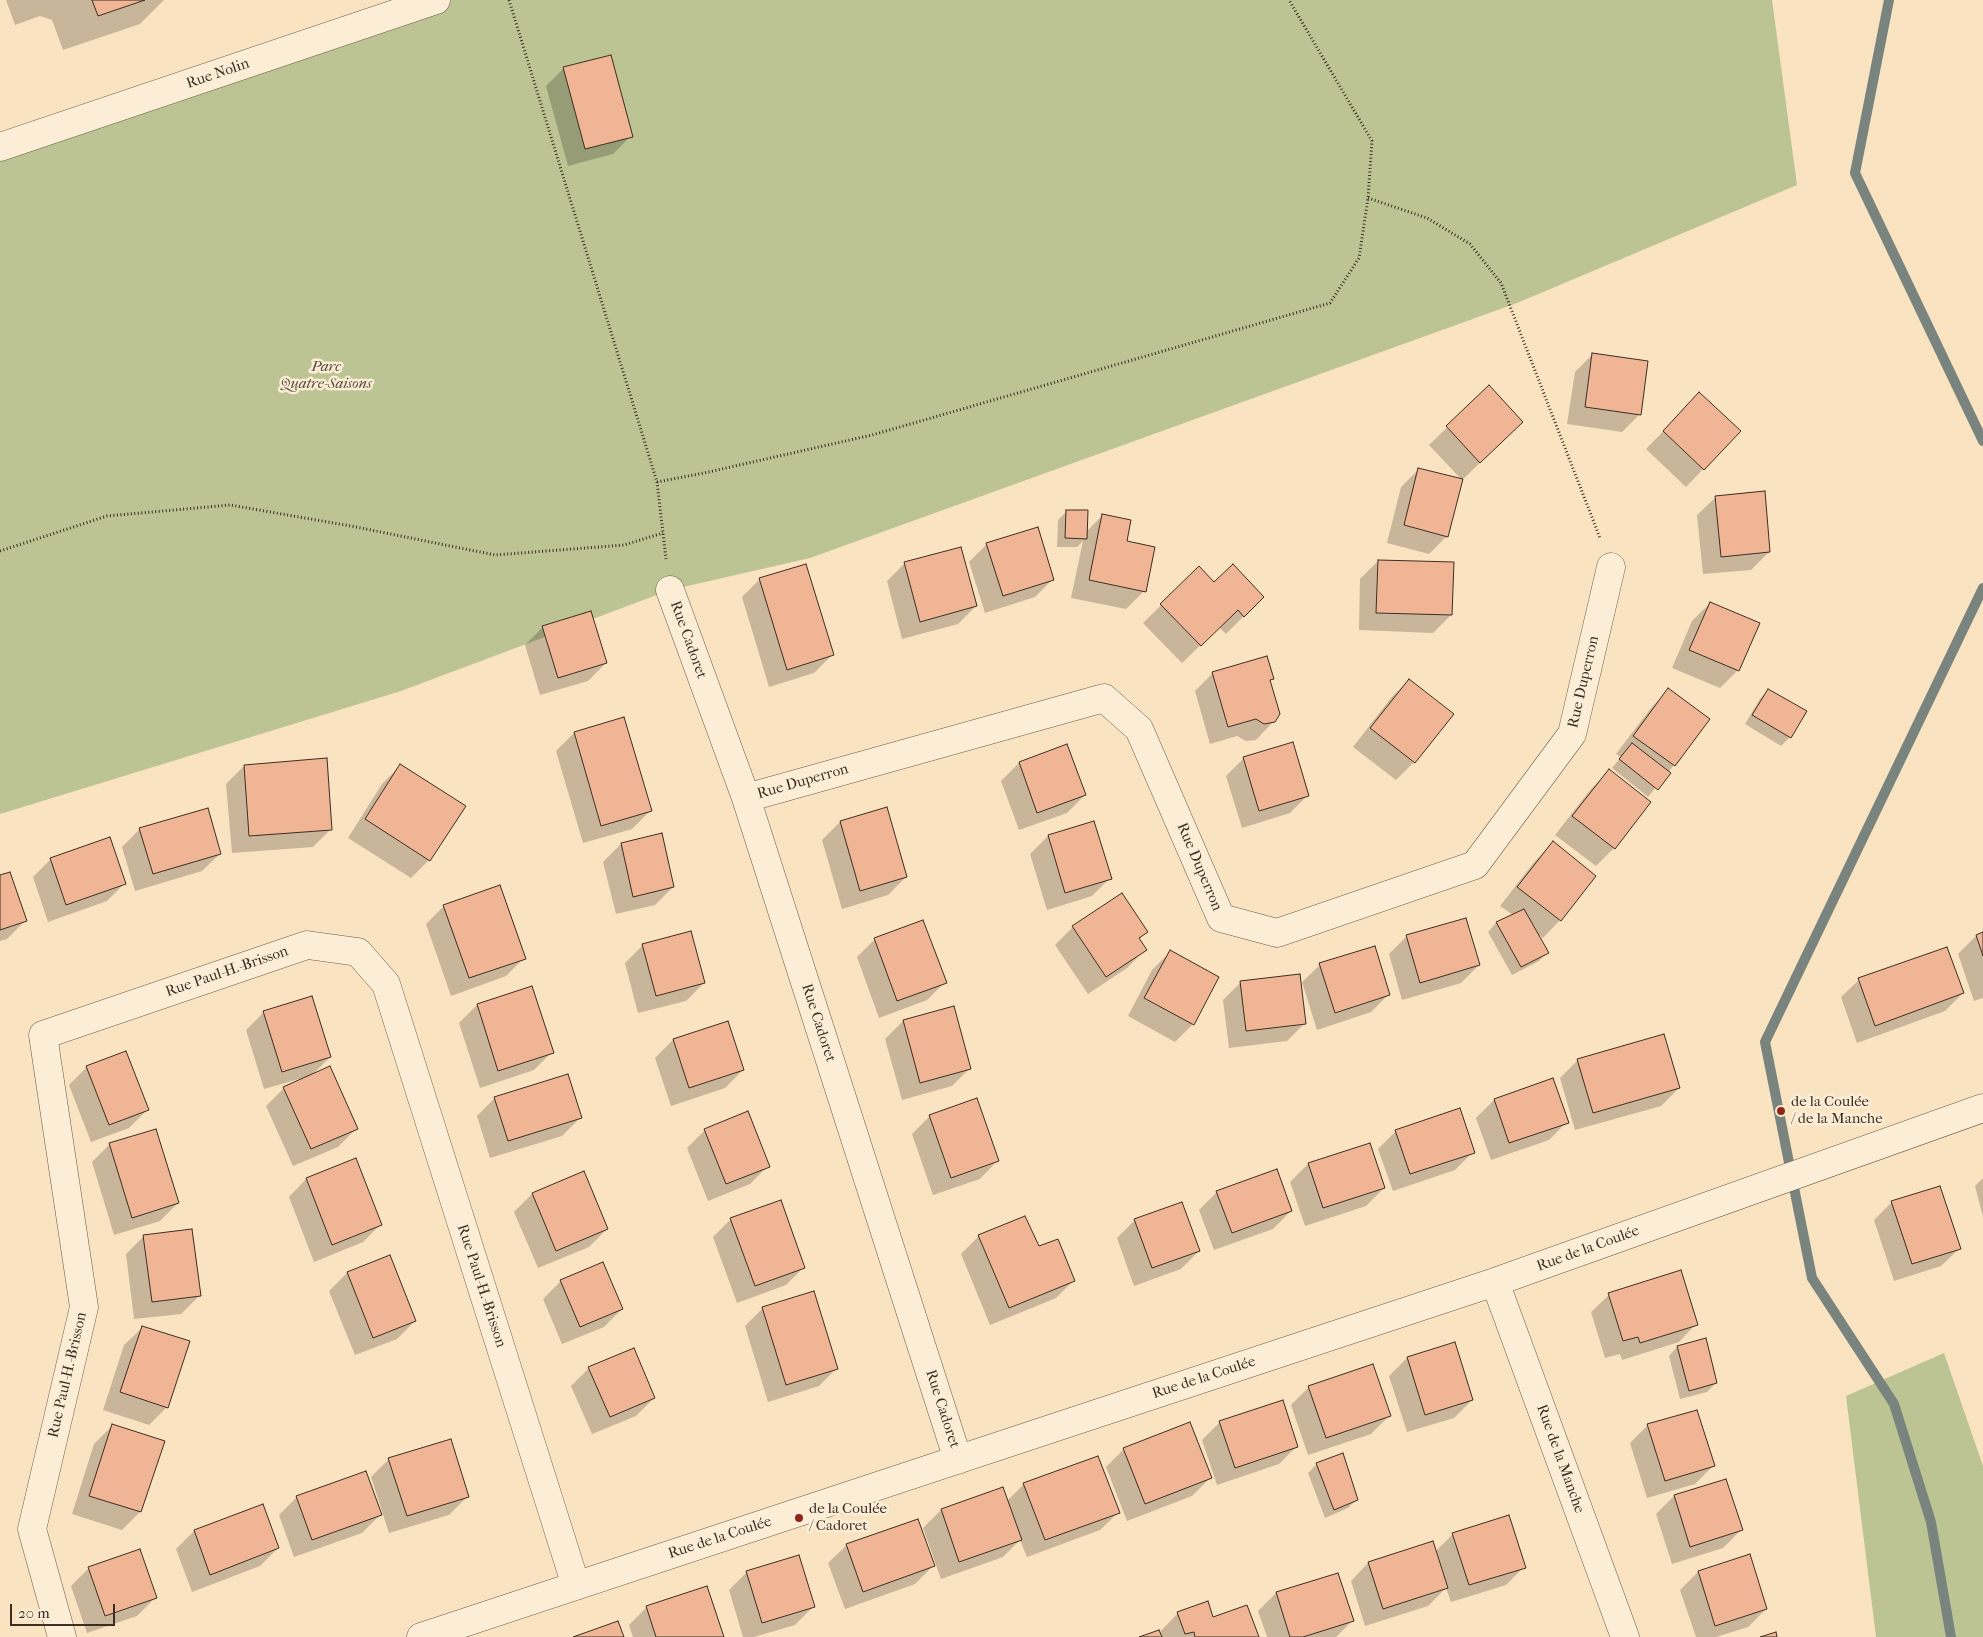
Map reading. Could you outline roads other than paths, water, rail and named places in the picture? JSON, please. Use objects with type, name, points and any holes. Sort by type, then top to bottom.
[{"type":"street","name":"Rue Nolin","points":[[0,147],[436,0]]},
{"type":"street","name":"Rue Duperron","points":[[746,798],[1104,698],[1139,729],[1221,918],[1278,934],[1475,865],[1572,734],[1611,567]]},
{"type":"street","name":"Rue Cadoret","points":[[670,590],[746,798],[958,1460]]},
{"type":"street","name":"Rue Paul-H.-Brisson","points":[[62,1637],[32,1529],[84,1307],[43,1035],[307,945],[358,952],[386,984],[576,1586]]},
{"type":"street","name":"Rue de la Coulée","points":[[421,1637],[1495,1282],[1983,1108]]},
{"type":"street","name":"Rue de la Manche","points":[[1495,1282],[1625,1637]]},
{"type":"waterway","points":[[1889,0],[1855,173],[1983,441]]},
{"type":"waterway","points":[[1951,1637],[1931,1522],[1894,1404],[1812,1278],[1765,1042],[1983,588]]},
{"type":"place","name":"de la Coulée / de la Manche","points":[[1781,1111]]},
{"type":"place","name":"de la Coulée / Cadoret","points":[[799,1518]]},
{"type":"park label","name":"Parc Quatre-Saisons","points":[[326,376]]}]
